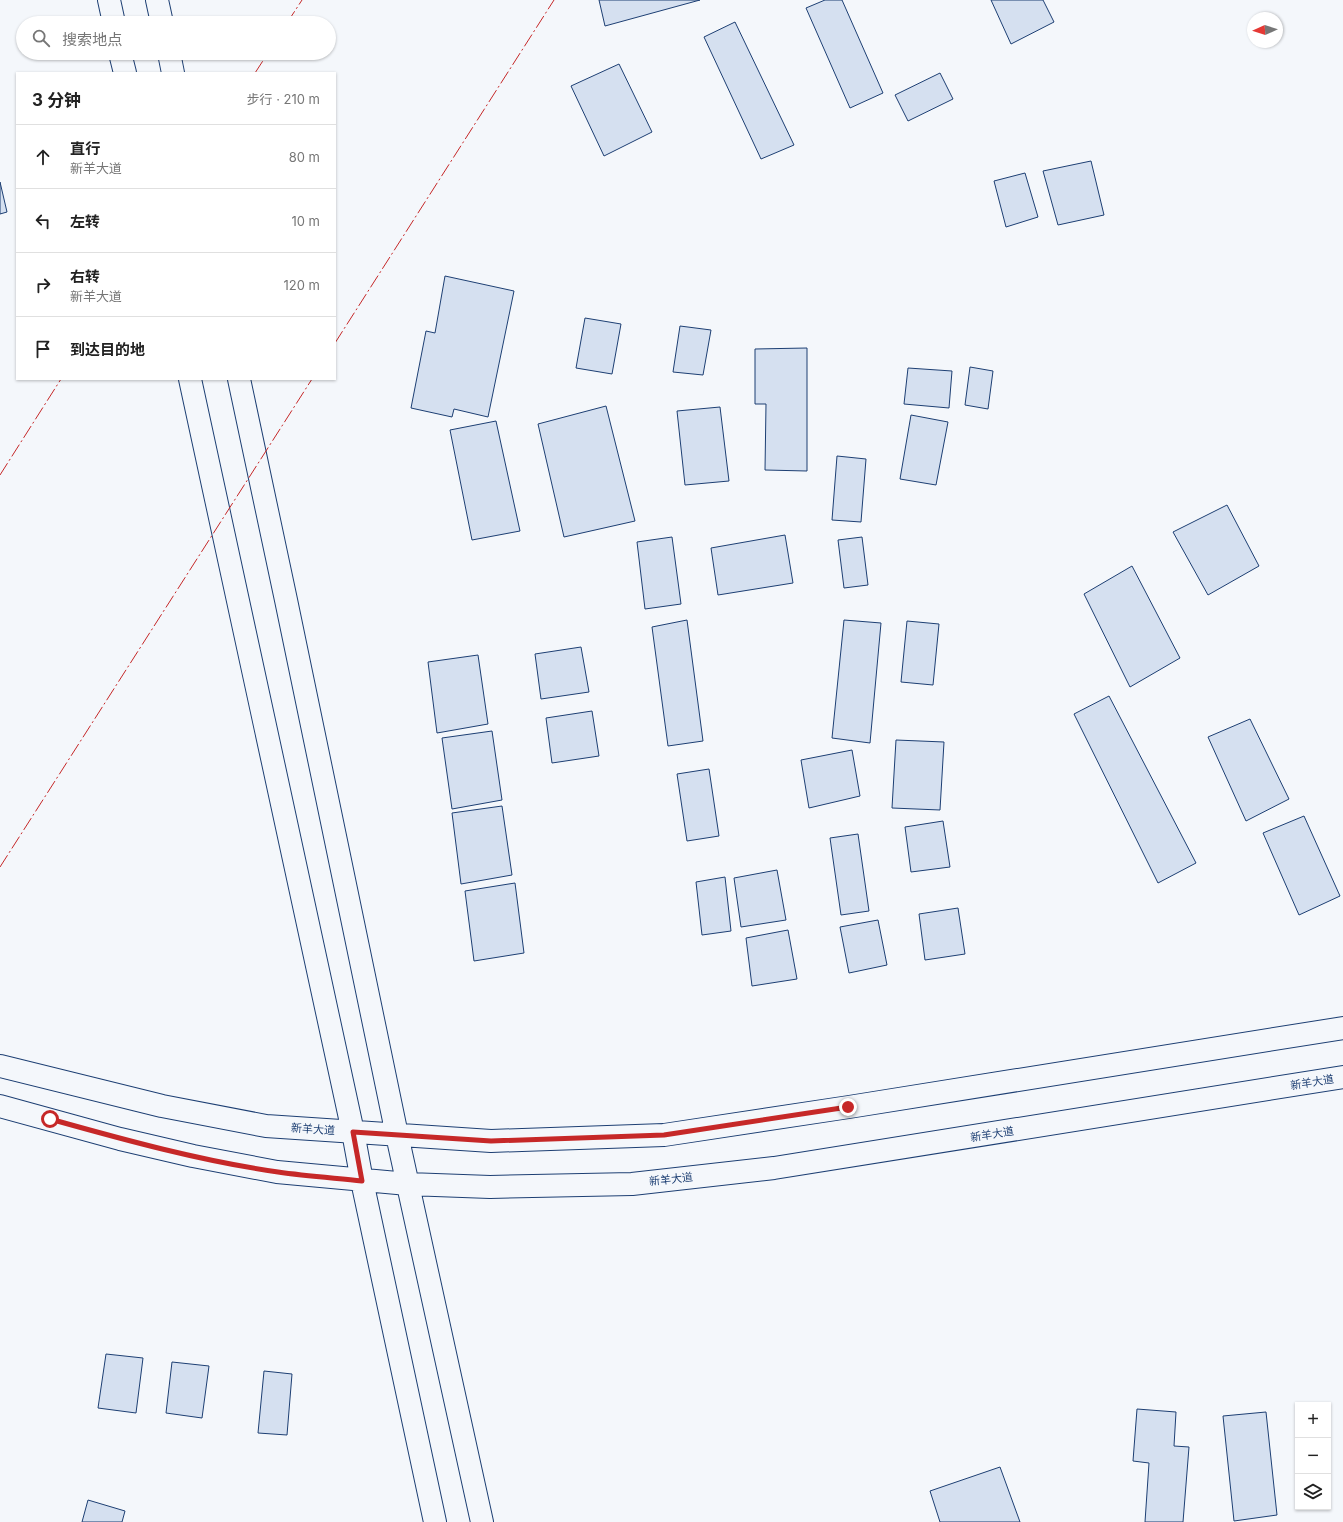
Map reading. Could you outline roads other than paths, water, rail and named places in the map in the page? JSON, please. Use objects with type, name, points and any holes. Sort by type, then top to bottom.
[{"type":"main road","points":[[109,0],[112,16]]},
{"type":"main road","points":[[157,0],[160,16]]},
{"type":"main road","points":[[122,60],[125,72]]},
{"type":"main road","points":[[170,60],[173,72]]},
{"type":"main road","points":[[190,380],[353,1132],[362,1181],[435,1522]]},
{"type":"main road","points":[[239,380],[397,1135],[482,1522]]},
{"type":"main road","name":"新羊大道","points":[[0,1066],[162,1106],[266,1126],[491,1141],[664,1135],[856,1106],[1343,1028]]},
{"type":"main road","name":"新羊大道","points":[[0,1106],[120,1139],[193,1156],[277,1172],[362,1181],[490,1187],[632,1184],[774,1168],[1343,1077]]}]
